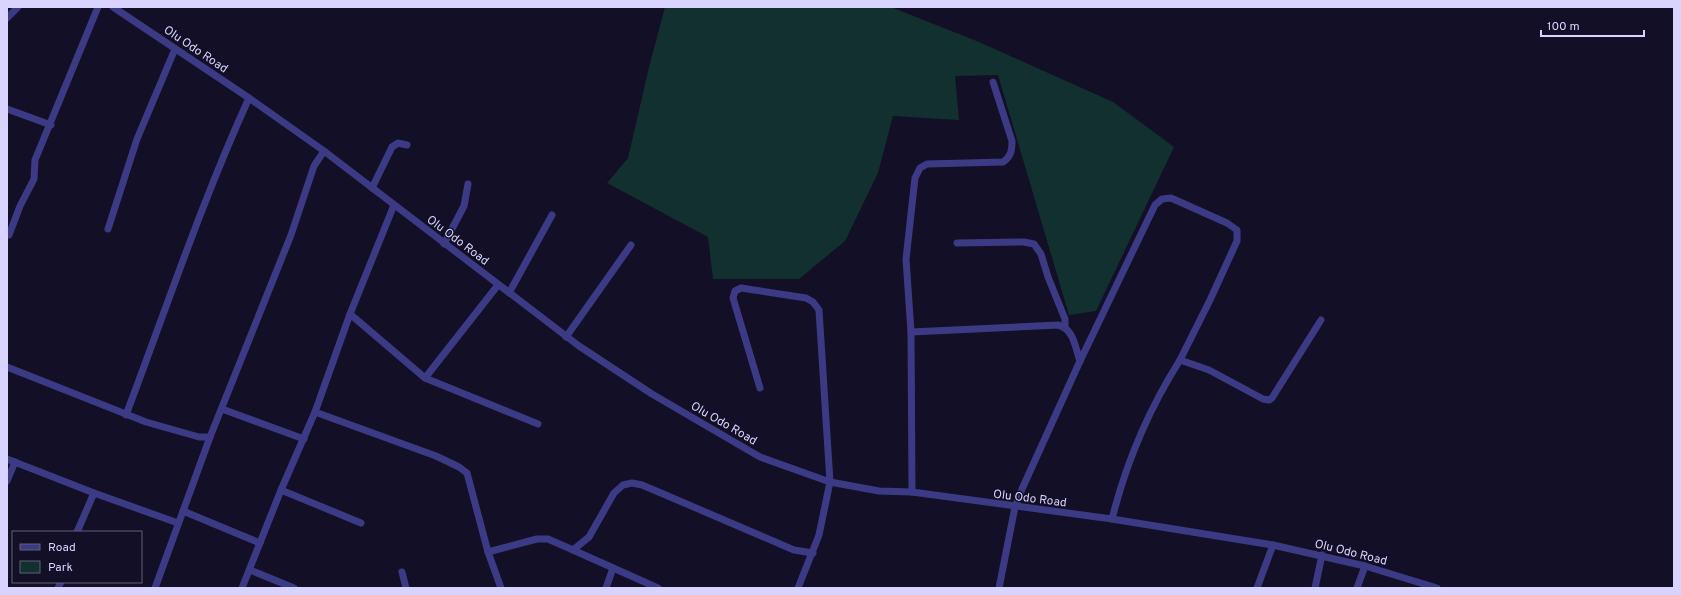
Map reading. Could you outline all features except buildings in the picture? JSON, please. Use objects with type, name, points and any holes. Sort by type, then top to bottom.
[{"type":"street","points":[[7,18],[18,7]]},
{"type":"street","points":[[9,235],[20,206],[34,179],[35,160],[98,7]]},
{"type":"street","name":"Olu Odo Road","points":[[113,7],[249,98],[324,151],[566,337],[652,394],[760,457],[830,482],[879,491],[912,492],[1112,519],[1273,545],[1365,566],[1433,587]]},
{"type":"street","points":[[108,229],[138,139],[175,48]]},
{"type":"street","points":[[912,492],[911,332],[906,259],[915,178],[920,168],[927,164],[1003,162],[1008,158],[1012,151],[1012,141],[993,82]]},
{"type":"street","points":[[126,415],[218,170],[249,98]]},
{"type":"street","points":[[7,109],[50,125]]},
{"type":"street","points":[[372,188],[392,147],[398,143],[407,145]]},
{"type":"street","points":[[155,588],[210,437],[291,235],[314,166],[324,151]]},
{"type":"street","points":[[444,244],[464,206],[468,184]]},
{"type":"street","points":[[999,588],[1015,507],[1080,361],[1155,205],[1162,199],[1171,198],[1214,217],[1237,230],[1237,241],[1210,300],[1180,360],[1159,397],[1131,456],[1112,519]]},
{"type":"street","points":[[242,588],[281,490],[315,412],[350,314],[394,205]]},
{"type":"street","points":[[509,293],[552,215]]},
{"type":"street","points":[[957,243],[1024,242],[1034,244],[1041,254],[1048,277],[1065,319],[1065,327]]},
{"type":"street","points":[[566,337],[631,246]]},
{"type":"street","points":[[425,378],[498,285]]},
{"type":"street","points":[[760,388],[733,298],[735,291],[741,288],[806,298],[813,302],[819,310],[830,482],[819,535],[798,588]]},
{"type":"street","points":[[350,314],[425,378],[538,424]]},
{"type":"street","points":[[1180,360],[1208,370],[1263,400],[1269,400],[1272,398],[1321,320]]},
{"type":"street","points":[[911,332],[1058,325],[1065,327],[1071,333],[1080,361]]},
{"type":"street","points":[[7,367],[126,415],[199,437],[210,437]]},
{"type":"street","points":[[222,410],[304,439]]},
{"type":"street","points":[[315,412],[382,436],[459,467],[467,473],[488,552],[501,588]]},
{"type":"street","points":[[7,459],[94,493],[178,523]]},
{"type":"street","points":[[7,481],[15,462]]},
{"type":"street","points":[[573,550],[589,537],[614,493],[623,485],[632,483],[642,485],[794,550],[813,553]]},
{"type":"street","points":[[281,490],[361,523]]},
{"type":"street","points":[[77,531],[94,493]]},
{"type":"street","points":[[182,512],[260,543]]},
{"type":"street","points":[[488,552],[537,539],[548,539],[658,588]]},
{"type":"street","points":[[1257,588],[1273,545]]},
{"type":"street","points":[[1315,588],[1322,555]]},
{"type":"street","points":[[1357,588],[1365,566]]},
{"type":"street","points":[[606,588],[613,568]]},
{"type":"street","points":[[250,570],[294,588]]},
{"type":"street","points":[[402,572],[406,588]]},
{"type":"green space","points":[[665,7],[891,7],[979,42],[1113,102],[1174,147],[1096,311],[1069,315],[998,75],[955,76],[959,120],[893,116],[878,173],[845,241],[799,279],[713,279],[708,237],[607,183],[628,158],[649,67]]}]
